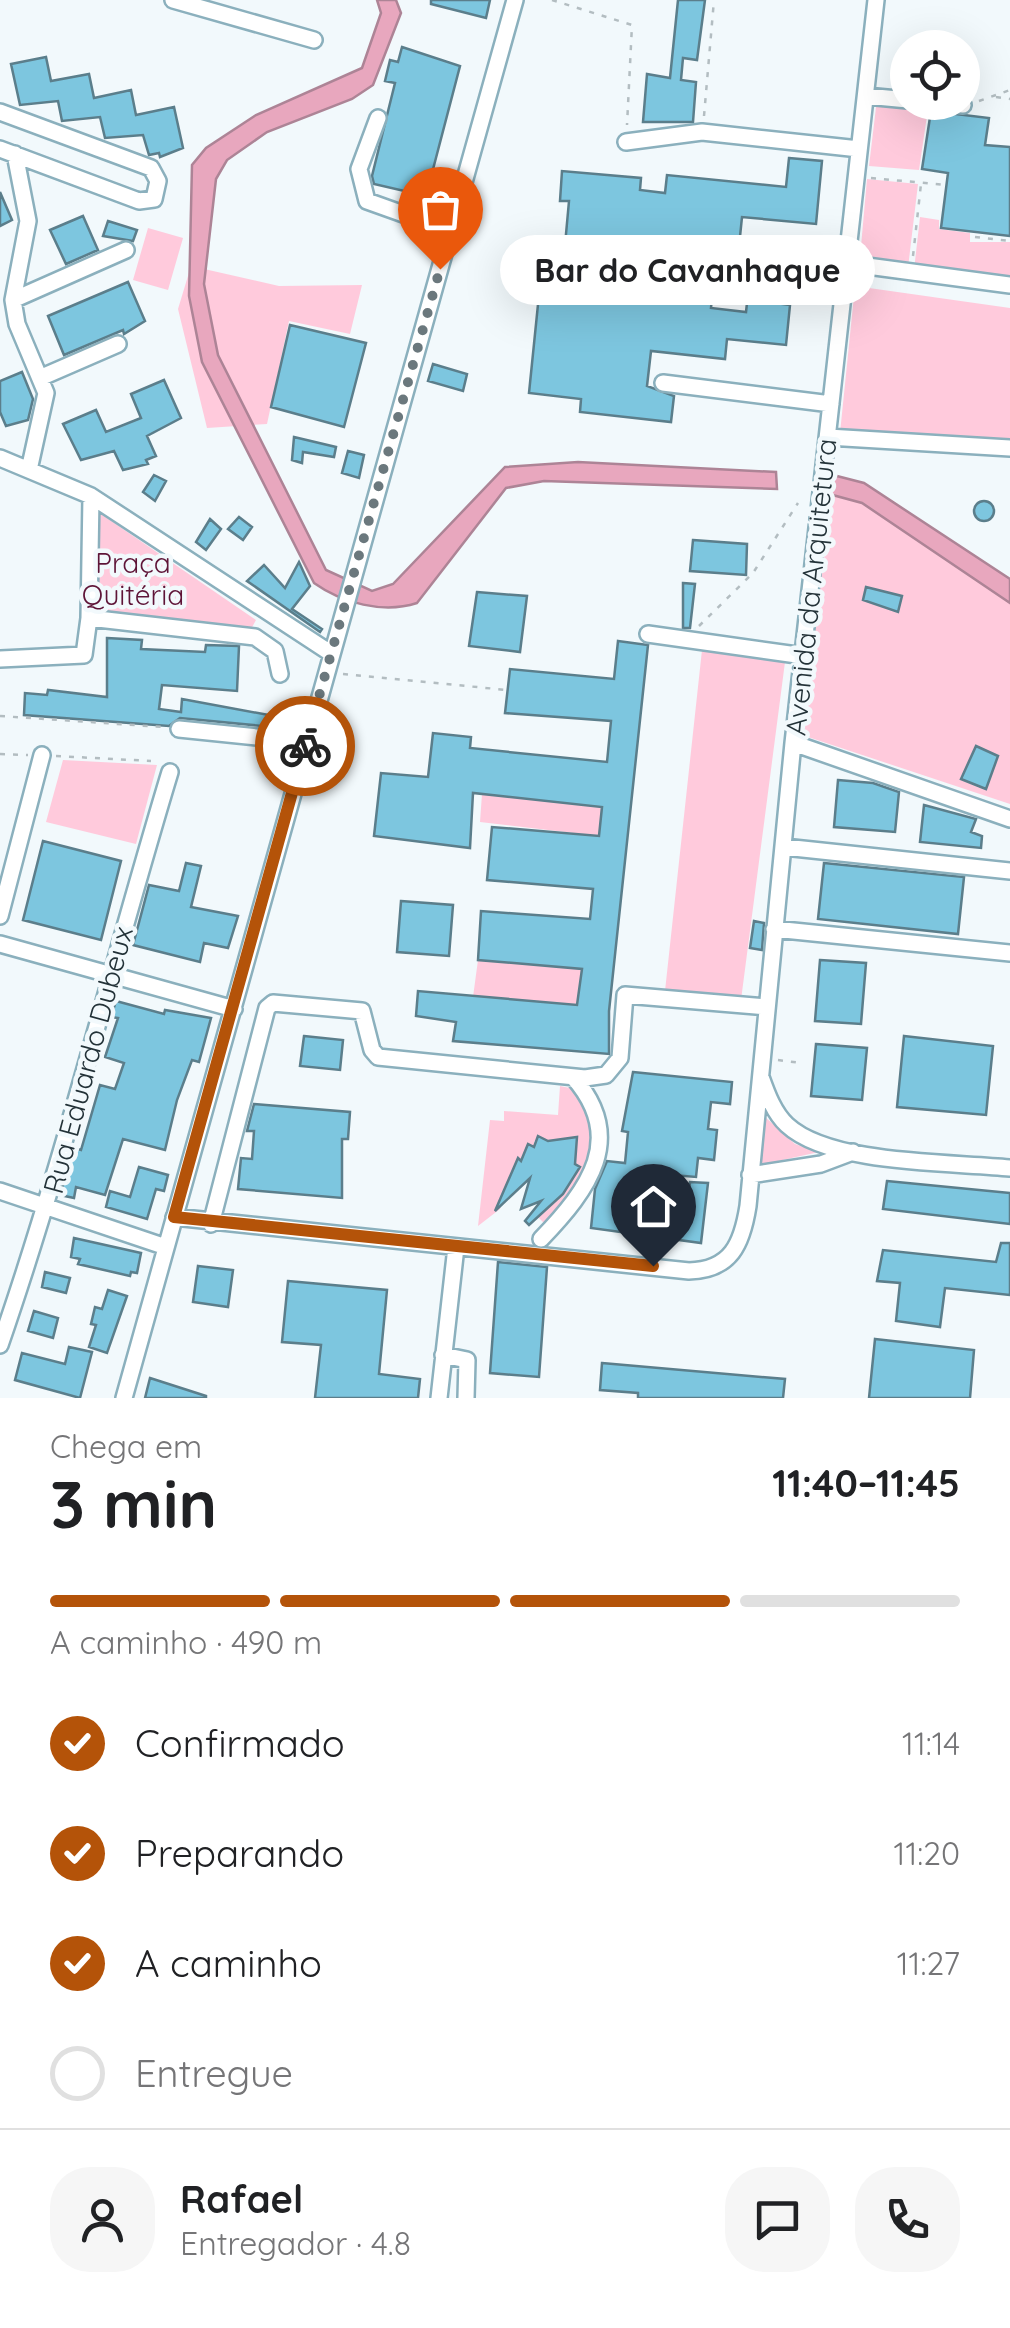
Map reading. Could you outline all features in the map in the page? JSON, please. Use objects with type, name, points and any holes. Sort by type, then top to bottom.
[{"type":"street","points":[[172,0],[314,40]]},
{"type":"street","points":[[124,1398],[515,0]]},
{"type":"street","name":"Avenida da Arquitetura","points":[[174,1217],[211,1224],[689,1271],[710,1269],[726,1261],[740,1243],[876,0]]},
{"type":"street","points":[[866,96],[890,98]]},
{"type":"street","points":[[0,112],[151,168],[158,181],[154,199],[138,200],[8,151]]},
{"type":"street","points":[[378,118],[359,169],[367,201],[451,231]]},
{"type":"street","points":[[626,142],[702,132],[859,149]]},
{"type":"street","points":[[8,151],[28,221],[13,300],[17,324],[42,377],[45,414],[29,470]]},
{"type":"street","points":[[13,300],[126,250]]},
{"type":"street","points":[[845,263],[1010,285]]},
{"type":"street","points":[[42,377],[118,344]]},
{"type":"street","points":[[663,383],[832,404]]},
{"type":"street","points":[[828,438],[1010,448]]},
{"type":"street","points":[[0,458],[91,496],[332,654]]},
{"type":"street","points":[[0,660],[84,655],[89,618],[91,496]]},
{"type":"street","points":[[89,618],[255,636],[275,651],[280,674]]},
{"type":"street","points":[[648,634],[804,656]]},
{"type":"street","points":[[179,729],[306,742]]},
{"type":"street","points":[[793,743],[1010,819]]},
{"type":"street","points":[[0,916],[42,755]]},
{"type":"street","name":"Rua Eduardo Dubeux","points":[[0,1345],[49,1205],[109,974],[170,772]]},
{"type":"street","points":[[784,847],[1010,872]]},
{"type":"street","points":[[774,929],[1010,953]]},
{"type":"street","points":[[0,944],[234,1009]]},
{"type":"street","points":[[211,1224],[267,1008],[272,1003],[362,1011],[372,1050],[378,1056],[574,1077],[601,1077],[615,1068],[620,1052],[624,995],[766,1008]]},
{"type":"street","points":[[761,1066],[784,1122],[813,1140],[853,1152],[1010,1168]]},
{"type":"street","points":[[541,1240],[587,1182],[598,1153],[598,1112],[574,1077]]},
{"type":"street","points":[[750,1175],[821,1164],[853,1152]]},
{"type":"street","points":[[0,1191],[166,1247]]},
{"type":"street","points":[[439,1398],[456,1247]]},
{"type":"street","points":[[442,1355],[467,1360],[466,1398]]},
{"type":"path","points":[[552,0],[632,25],[626,142]]},
{"type":"path","points":[[702,132],[714,0]]},
{"type":"path","points":[[980,100],[1010,90]]},
{"type":"path","points":[[995,96],[1010,100]]},
{"type":"path","points":[[855,176],[947,185]]},
{"type":"path","points":[[911,271],[921,183]]},
{"type":"path","points":[[975,237],[1010,241]]},
{"type":"path","points":[[687,638],[753,572],[798,503]]},
{"type":"path","points":[[326,672],[507,690]]},
{"type":"path","points":[[0,716],[179,729]]},
{"type":"path","points":[[0,754],[151,761]]},
{"type":"path","points":[[761,1066],[802,1063]]},
{"type":"green space","points":[[877,99],[890,100],[890,120],[926,120],[919,170],[869,166]]},
{"type":"green space","points":[[867,179],[918,184],[907,276],[859,269]]},
{"type":"green space","points":[[920,217],[939,220],[939,229],[970,233],[970,242],[1010,242],[1010,293],[913,279]]},
{"type":"green space","points":[[148,228],[183,238],[168,290],[133,280]]},
{"type":"green space","points":[[635,242],[698,248],[692,309],[675,278],[587,270]]},
{"type":"green space","points":[[191,266],[279,286],[362,285],[350,334],[289,321],[267,424],[207,428],[178,309]]},
{"type":"green space","points":[[855,286],[1010,308],[1010,445],[840,433]]},
{"type":"green space","points":[[829,494],[862,503],[1010,603],[1010,804],[802,735]]},
{"type":"green space","name":"Praça Quitéria","points":[[101,514],[256,620],[250,631],[100,614],[96,609],[97,516]]},
{"type":"green space","points":[[702,650],[785,662],[741,1000],[665,991]]},
{"type":"green space","points":[[63,760],[157,765],[136,844],[46,822]]},
{"type":"green space","points":[[482,794],[602,807],[599,836],[480,822]]},
{"type":"green space","points":[[478,960],[583,969],[576,1005],[473,997]]},
{"type":"green space","points":[[560,1086],[575,1089],[596,1115],[591,1163],[549,1228],[538,1217],[563,1194],[579,1168],[565,1159],[575,1159],[577,1139],[534,1141],[537,1147],[525,1149],[523,1162],[514,1165],[500,1209],[478,1226],[490,1120],[504,1121],[504,1111],[558,1115]]},
{"type":"green space","points":[[764,1116],[795,1144],[819,1152],[760,1165]]},
{"type":"shaded area","points":[[377,0],[396,0],[401,13],[373,85],[352,99],[267,132],[227,160],[216,179],[204,284],[218,355],[326,570],[372,591],[393,584],[505,467],[578,462],[776,472],[777,489],[544,481],[506,488],[417,603],[391,607],[363,605],[314,583],[202,362],[189,296],[192,165],[206,148],[256,115],[362,68],[381,13]]},
{"type":"shaded area","points":[[833,475],[864,483],[1010,579],[1010,603],[862,503],[829,494]]},
{"type":"building","points":[[431,0],[490,0],[486,18],[431,4]]},
{"type":"building","points":[[678,0],[705,0],[697,60],[683,58],[681,80],[696,82],[693,122],[643,122],[647,74],[670,78]]},
{"type":"building","points":[[402,47],[460,66],[426,196],[374,184],[372,176],[395,83],[385,81],[390,60],[398,62]]},
{"type":"building","points":[[46,57],[51,81],[89,74],[94,98],[131,90],[136,115],[174,107],[183,148],[160,157],[159,153],[149,155],[143,135],[105,138],[100,117],[62,121],[58,101],[20,105],[11,64]]},
{"type":"building","points":[[989,118],[985,145],[1010,147],[1010,236],[941,228],[948,173],[922,169],[930,120]]},
{"type":"building","points":[[789,158],[822,161],[816,224],[742,217],[738,256],[716,254],[711,308],[746,312],[750,276],[777,278],[775,303],[790,305],[786,345],[727,339],[725,359],[651,351],[647,386],[674,396],[671,422],[580,412],[581,399],[529,393],[542,265],[563,267],[569,201],[560,201],[562,171],[641,178],[640,190],[665,193],[667,175],[786,187]],"holes":[[[635,242],[698,248],[695,280],[632,274]]]},
{"type":"building","points":[[0,192],[12,220],[0,226]]},
{"type":"building","points":[[83,216],[98,250],[66,264],[50,230]]},
{"type":"building","points":[[108,221],[137,230],[133,241],[103,236]]},
{"type":"building","points":[[128,282],[145,321],[124,334],[123,330],[64,355],[48,316]]},
{"type":"building","points":[[290,325],[366,343],[344,427],[271,407]]},
{"type":"building","points":[[433,364],[467,374],[463,391],[428,381]]},
{"type":"building","points":[[22,372],[33,399],[28,420],[6,426],[0,412],[0,381]]},
{"type":"building","points":[[164,380],[181,418],[147,436],[156,456],[146,460],[148,464],[123,470],[114,451],[81,460],[63,424],[96,410],[106,432],[141,418],[131,394]]},
{"type":"building","points":[[294,437],[336,447],[334,457],[303,452],[302,463],[292,460]]},
{"type":"building","points":[[348,451],[364,455],[359,478],[342,473]]},
{"type":"building","points":[[154,475],[166,481],[155,501],[143,492]]},
{"type":"building","points":[[984,501],[994,511],[984,521],[974,511]]},
{"type":"building","points":[[239,517],[252,527],[243,540],[228,529]]},
{"type":"building","points":[[210,519],[221,529],[206,550],[196,542]]},
{"type":"building","points":[[693,540],[747,544],[746,575],[690,571]]},
{"type":"building","points":[[299,562],[310,586],[292,609],[322,629],[320,632],[247,581],[264,565],[285,588]]},
{"type":"building","points":[[683,583],[695,584],[690,628],[683,628]]},
{"type":"building","points":[[866,587],[902,596],[898,612],[863,600]]},
{"type":"building","points":[[477,592],[527,596],[520,652],[469,646]]},
{"type":"building","points":[[107,638],[142,640],[141,649],[205,652],[206,645],[239,646],[237,691],[162,685],[159,709],[181,712],[182,699],[285,718],[283,728],[180,718],[169,726],[24,715],[25,693],[47,695],[48,690],[107,697]]},
{"type":"building","points":[[618,641],[648,645],[609,1011],[609,1054],[453,1041],[456,1022],[416,1016],[418,991],[577,1005],[582,969],[478,960],[481,911],[590,919],[593,889],[487,880],[492,827],[599,836],[602,807],[473,793],[470,848],[374,836],[381,773],[428,777],[433,733],[471,737],[470,748],[607,762],[611,721],[505,713],[510,669],[614,679]]},
{"type":"building","points":[[976,746],[998,756],[986,789],[961,779]]},
{"type":"building","points":[[838,780],[873,783],[899,792],[895,832],[834,827]]},
{"type":"building","points":[[924,805],[976,819],[971,832],[982,836],[981,848],[920,842]]},
{"type":"building","points":[[43,841],[121,861],[101,940],[23,920]]},
{"type":"building","points":[[186,863],[201,866],[191,907],[238,916],[228,948],[204,943],[200,962],[133,945],[149,885],[179,891]]},
{"type":"building","points":[[824,863],[964,877],[958,934],[818,919]]},
{"type":"building","points":[[401,901],[453,905],[449,956],[397,952]]},
{"type":"building","points":[[754,921],[764,923],[762,950],[750,948]]},
{"type":"building","points":[[820,960],[866,963],[861,1024],[815,1021]]},
{"type":"building","points":[[116,1001],[164,1014],[165,1010],[211,1018],[199,1062],[192,1060],[165,1150],[123,1139],[105,1195],[76,1187],[74,1198],[60,1195],[74,1148],[81,1150],[100,1085],[115,1089],[124,1063],[105,1057],[118,1018],[111,1017]]},
{"type":"building","points":[[304,1036],[343,1040],[340,1070],[300,1066]]},
{"type":"building","points":[[904,1036],[993,1046],[986,1115],[897,1107]]},
{"type":"building","points":[[816,1044],[867,1048],[862,1100],[811,1096]]},
{"type":"building","points":[[633,1072],[732,1082],[730,1104],[711,1102],[708,1129],[717,1130],[714,1160],[698,1158],[696,1177],[637,1172],[633,1215],[686,1220],[690,1182],[708,1183],[701,1243],[591,1228],[595,1189],[607,1161],[625,1163],[628,1132],[622,1131]]},
{"type":"building","points":[[254,1104],[350,1112],[348,1139],[342,1139],[342,1198],[238,1189],[241,1158],[252,1159],[254,1131],[247,1131]]},
{"type":"building","points":[[538,1136],[548,1141],[577,1137],[575,1164],[580,1167],[563,1194],[529,1225],[525,1221],[541,1201],[521,1209],[530,1178],[495,1211],[518,1158],[521,1161],[528,1144],[534,1147]]},
{"type":"building","points":[[139,1167],[168,1175],[164,1191],[156,1189],[147,1219],[106,1207],[110,1191],[130,1197]]},
{"type":"building","points":[[887,1181],[1010,1193],[1010,1224],[883,1209]]},
{"type":"building","points":[[74,1238],[141,1253],[137,1273],[131,1272],[130,1276],[78,1264],[80,1259],[71,1257]]},
{"type":"building","points":[[1001,1243],[1010,1243],[1010,1295],[945,1288],[940,1327],[896,1321],[900,1283],[877,1281],[883,1250],[996,1262]]},
{"type":"building","points":[[498,1262],[547,1267],[539,1377],[490,1373]]},
{"type":"building","points":[[198,1266],[233,1270],[228,1307],[193,1302]]},
{"type":"building","points":[[45,1272],[70,1278],[66,1293],[42,1287]]},
{"type":"building","points":[[288,1281],[387,1290],[379,1374],[420,1379],[418,1398],[315,1398],[321,1345],[282,1342]]},
{"type":"building","points":[[108,1290],[127,1296],[107,1353],[89,1347],[96,1325],[91,1324],[95,1307],[102,1309]]},
{"type":"building","points":[[34,1311],[58,1318],[53,1338],[28,1331]]},
{"type":"building","points":[[875,1339],[974,1350],[970,1398],[869,1398]]},
{"type":"building","points":[[69,1347],[92,1352],[80,1398],[15,1380],[22,1353],[65,1364]]},
{"type":"building","points":[[602,1363],[785,1379],[783,1398],[638,1398],[638,1393],[600,1390]]},
{"type":"building","points":[[150,1378],[206,1396],[206,1398],[145,1398]]},
{"type":"way so far","points":[[305,746],[440,269]]},
{"type":"place","name":"Bar do Cavanhaque","points":[[440,269]]},
{"type":"route","points":[[305,746],[174,1217],[211,1224],[580,1256],[653,1266]]}]
